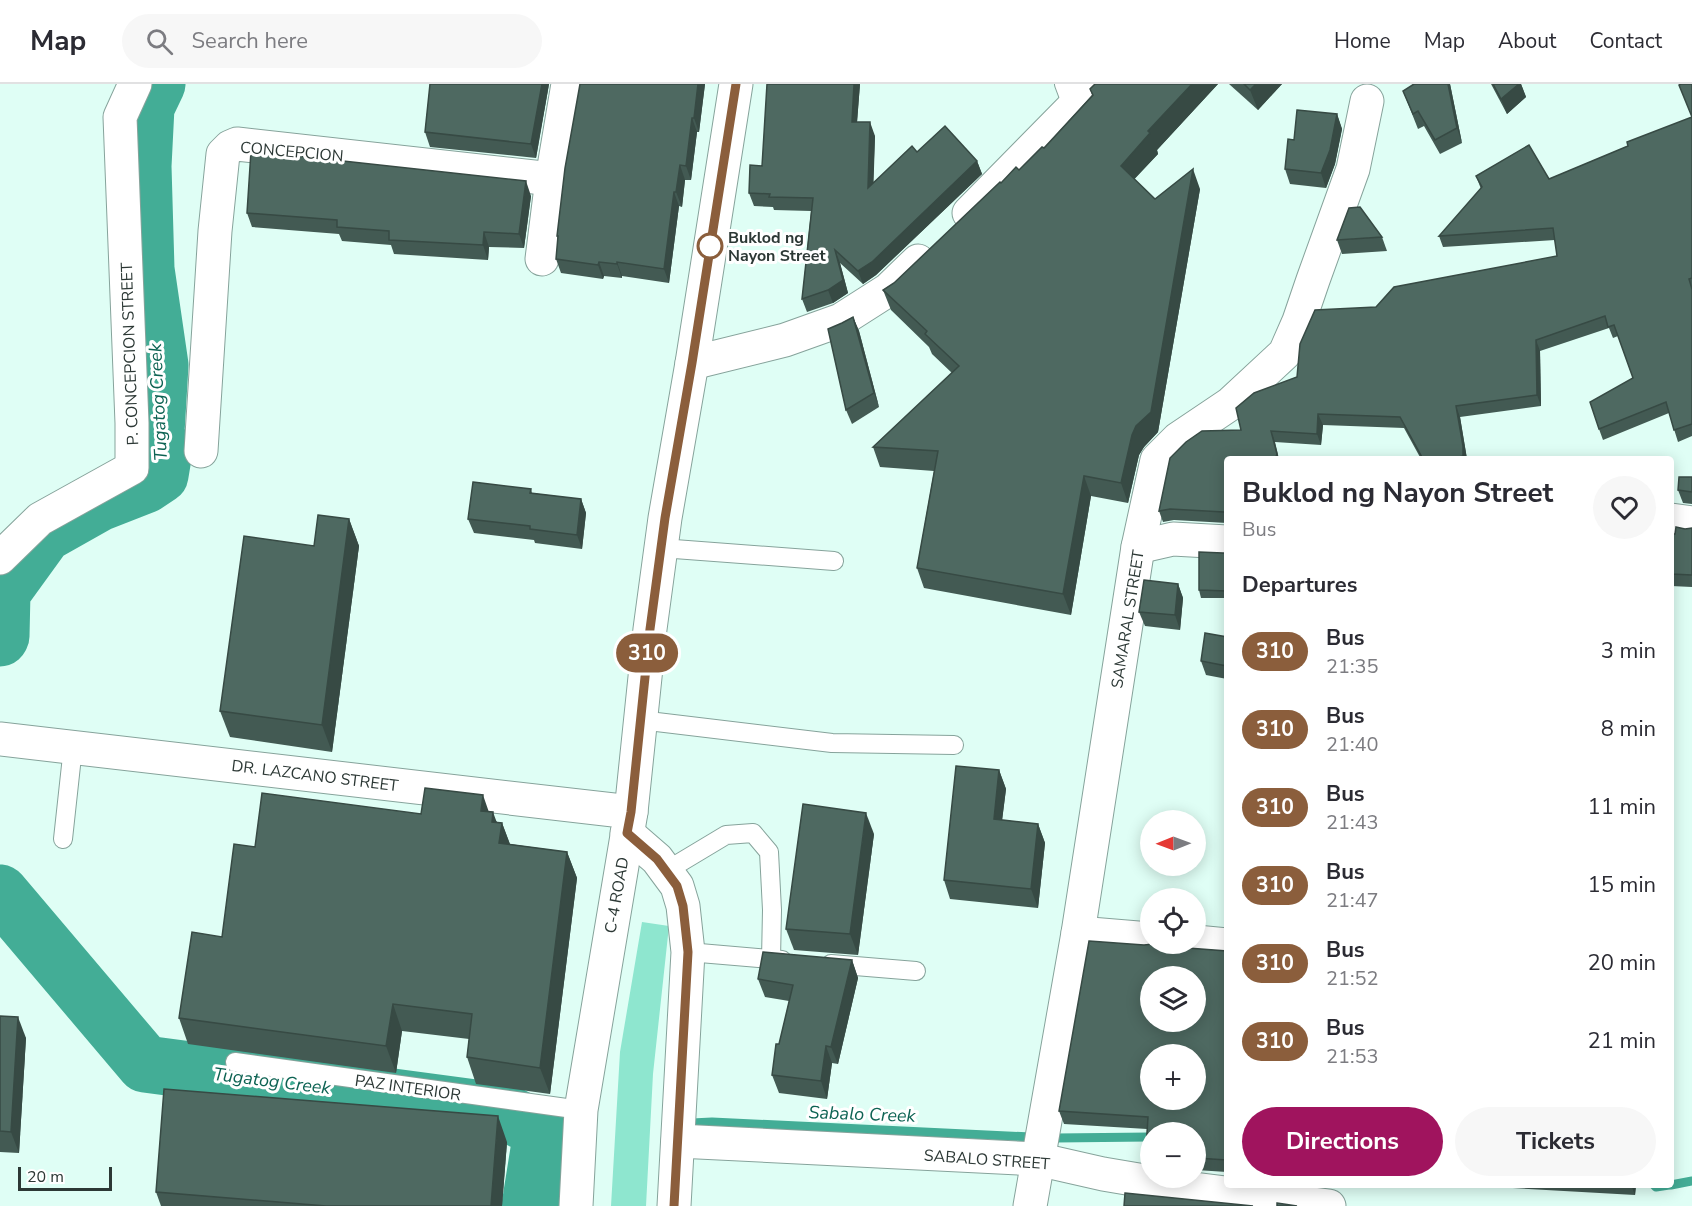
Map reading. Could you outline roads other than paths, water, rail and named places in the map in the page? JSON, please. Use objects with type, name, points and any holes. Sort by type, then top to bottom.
[{"type":"main road","name":"P. CONCEPCION STREET","points":[[0,558],[40,519],[132,468],[120,117],[135,84]]},
{"type":"main road","points":[[542,259],[552,179],[568,84]]},
{"type":"main road","points":[[629,823],[661,548],[736,84]]},
{"type":"main road","points":[[692,363],[785,340],[841,320],[888,290],[984,199],[1069,96],[1096,84]]},
{"type":"main road","name":"SAMARAL STREET","points":[[1030,1206],[1078,933],[1138,547],[1157,460],[1178,439],[1230,404],[1285,353],[1299,321],[1353,169],[1367,101]]},
{"type":"main road","name":"CONCEPCION","points":[[201,451],[215,231],[223,154],[230,147],[237,144],[552,179]]},
{"type":"main road","points":[[1674,520],[1692,523]]},
{"type":"main road","points":[[1138,547],[1173,539],[1224,542]]},
{"type":"main road","name":"DR. LAZCANO STREET","points":[[0,739],[629,823]]},
{"type":"main road","name":"C-4 ROAD","points":[[629,823],[677,886],[683,906],[688,952],[674,1206]]},
{"type":"main road","name":"C-4 ROAD","points":[[576,1206],[581,1110],[629,823]]},
{"type":"main road","points":[[1078,933],[1140,938]]},
{"type":"main road","points":[[1206,943],[1224,945]]},
{"type":"main road","points":[[567,1206],[581,1110]]},
{"type":"main road","name":"SABALO STREET","points":[[678,1141],[1037,1159],[1103,1174],[1185,1197],[1329,1206]]},
{"type":"lane","points":[[661,548],[834,561]]},
{"type":"lane","points":[[640,720],[832,743],[954,745]]},
{"type":"lane","points":[[63,839],[73,747]]},
{"type":"lane","points":[[666,871],[726,835],[753,833],[769,852],[772,910],[771,959]]},
{"type":"lane","points":[[688,952],[916,971]]},
{"type":"lane","name":"PAZ INTERIOR","points":[[235,1062],[581,1110]]},
{"type":"waterway","name":"Tugatog Creek","points":[[0,638],[2,592],[44,534],[99,503],[145,485],[160,475],[163,457],[156,432],[160,365],[146,269],[143,166],[146,107],[157,84]]},
{"type":"waterway","name":"Tugatog Creek","points":[[0,893],[145,1064],[505,1112],[542,1131],[530,1206]]},
{"type":"waterway","name":"Sabalo Creek","points":[[692,1123],[712,1122],[1031,1137]]},
{"type":"waterway","name":"Sabalo Creek","points":[[542,1131],[561,1130]]},
{"type":"waterway","name":"Sabalo Creek","points":[[1056,1138],[1140,1137]]},
{"type":"waterway","name":"Sabalo Creek","points":[[1674,1184],[1692,1181]]},
{"type":"place","name":"Buklod ng Nayon Street","points":[[710,246]]}]
